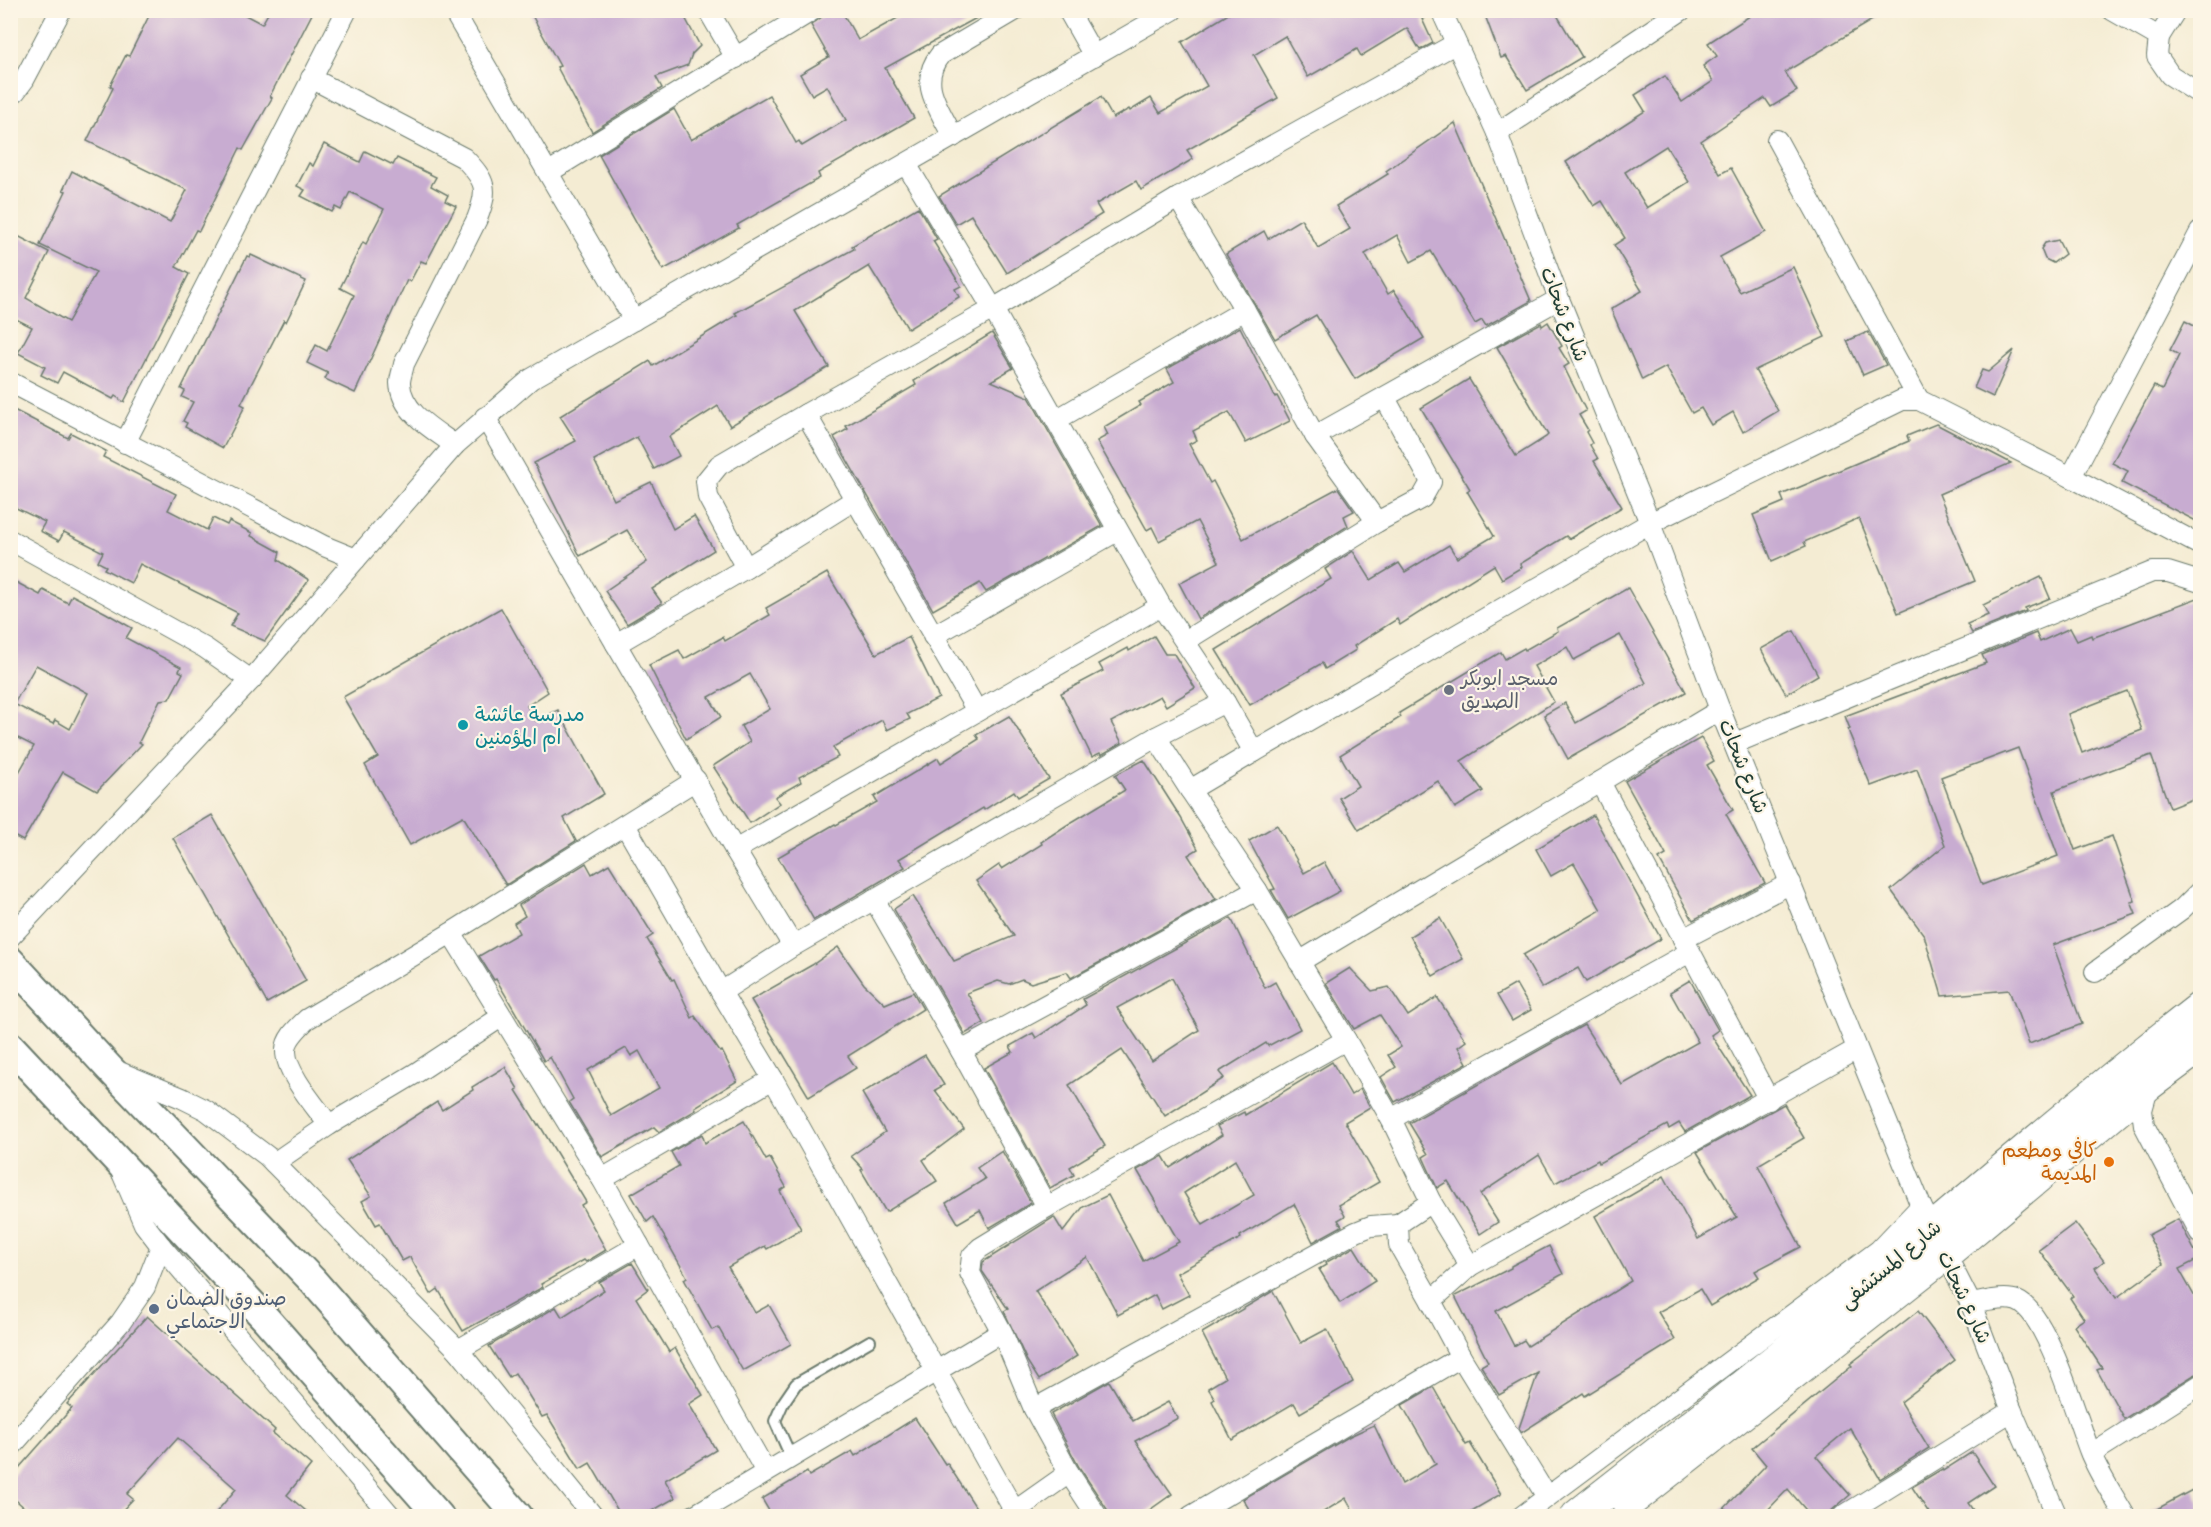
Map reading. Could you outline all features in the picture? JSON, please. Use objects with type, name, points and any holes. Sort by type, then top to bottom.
[{"type":"main road","name":"شارع المستشفى","points":[[1577,1516],[1849,1299],[2144,1052],[2200,1008]]},
{"type":"main road","name":"شارع المستشفى","points":[[1611,1516],[1933,1229],[2149,1084],[2200,1046]]},
{"type":"street","points":[[10,93],[15,92],[24,81],[61,10]]},
{"type":"street","points":[[125,443],[347,10]]},
{"type":"street","points":[[453,10],[634,320]]},
{"type":"street","points":[[708,10],[736,58]]},
{"type":"street","points":[[549,172],[813,10]]},
{"type":"street","points":[[953,136],[930,89],[930,71],[934,62],[940,55],[1016,10]]},
{"type":"street","points":[[1068,10],[1094,56]]},
{"type":"street","points":[[10,937],[251,680],[455,445],[531,379],[1173,10]]},
{"type":"street","name":"شارع شحات","points":[[1441,10],[1497,133],[1559,299],[1650,523],[1720,710],[1857,1049],[1933,1229],[1971,1304],[2012,1411],[2057,1516]]},
{"type":"street","points":[[1497,133],[1682,10]]},
{"type":"street","points":[[2112,10],[2159,37]]},
{"type":"street","points":[[2176,10],[2159,37],[2157,56],[2170,75],[2200,94]]},
{"type":"street","points":[[746,568],[708,497],[706,481],[719,465],[993,309],[1178,198],[1455,44]]},
{"type":"street","points":[[311,78],[464,158],[479,174],[485,189],[485,200],[477,219],[404,364],[400,382],[405,401],[419,418],[455,445]]},
{"type":"street","points":[[1777,140],[1919,400]]},
{"type":"street","points":[[906,164],[993,309],[1161,606],[1226,702],[1254,752]]},
{"type":"street","points":[[1178,198],[1245,310],[1315,436],[1377,522]]},
{"type":"street","points":[[2071,477],[2200,231]]},
{"type":"street","points":[[1315,436],[1559,299]]},
{"type":"street","points":[[1056,420],[1245,310]]},
{"type":"street","points":[[10,381],[324,546],[356,559]]},
{"type":"street","points":[[1185,641],[1377,522],[1422,498],[1431,482],[1385,398]]},
{"type":"street","points":[[1190,790],[1650,523],[1887,405],[1902,400],[1919,400],[2200,545]]},
{"type":"street","points":[[806,414],[977,711]]},
{"type":"street","points":[[485,417],[735,850],[793,946]]},
{"type":"street","points":[[616,644],[746,568],[856,499]]},
{"type":"street","points":[[933,636],[1117,531]]},
{"type":"street","points":[[10,540],[204,648],[251,680]]},
{"type":"street","points":[[1735,743],[2152,572],[2168,572],[2200,582]]},
{"type":"street","points":[[735,850],[1161,606]]},
{"type":"street","points":[[721,992],[793,946],[1156,737],[1226,702]]},
{"type":"street","points":[[1299,962],[1720,710]]},
{"type":"street","points":[[1156,737],[1257,890],[1391,1119],[1431,1202],[1470,1266]]},
{"type":"street","points":[[329,1125],[299,1084],[291,1069],[286,1050],[293,1033],[307,1019],[451,933],[696,780]]},
{"type":"street","points":[[1600,782],[1768,1100]]},
{"type":"street","points":[[625,825],[773,1078],[936,1370],[1012,1514],[1069,1473]]},
{"type":"street","points":[[1391,1119],[1791,883]]},
{"type":"street","points":[[961,1051],[1257,890]]},
{"type":"street","points":[[2095,972],[2182,909],[2200,891]]},
{"type":"street","points":[[874,899],[1047,1207]]},
{"type":"street","points":[[451,933],[602,1179],[766,1472]]},
{"type":"street","points":[[10,961],[312,1280],[518,1516]]},
{"type":"street","points":[[274,1163],[329,1125],[416,1073],[501,1017]]},
{"type":"street","points":[[1097,1516],[1069,1473],[1034,1410],[1002,1332],[970,1273],[972,1256],[980,1248],[1047,1207],[1346,1041]]},
{"type":"street","points":[[10,1046],[116,1156],[266,1319],[439,1516]]},
{"type":"street","points":[[1431,1301],[1470,1266],[1857,1049]]},
{"type":"street","points":[[2144,1052],[2149,1084],[2142,1110],[2144,1125],[2200,1233]]},
{"type":"street","points":[[109,1068],[206,1110],[267,1156],[458,1350],[593,1516]]},
{"type":"street","points":[[602,1179],[773,1078]]},
{"type":"street","points":[[116,1156],[144,1224],[391,1516]]},
{"type":"street","points":[[1034,1410],[1356,1232],[1371,1226],[1398,1224],[1431,1202]]},
{"type":"street","points":[[1398,1224],[1399,1245],[1461,1357],[1547,1497]]},
{"type":"street","points":[[1522,1516],[1879,1250],[1933,1229]]},
{"type":"street","points":[[458,1350],[639,1245]]},
{"type":"street","points":[[10,1448],[121,1322],[145,1287],[161,1246]]},
{"type":"street","points":[[1971,1304],[1996,1300],[2017,1301],[2033,1313],[2046,1334],[2091,1454],[2125,1516]]},
{"type":"street","points":[[693,1516],[1002,1332]]},
{"type":"street","points":[[1191,1516],[1461,1357]]},
{"type":"street","points":[[2091,1454],[2200,1385]]},
{"type":"street","points":[[1843,1516],[2012,1411]]},
{"type":"lane","points":[[791,1457],[775,1421],[783,1403],[796,1384],[870,1341]]},
{"type":"building","points":[[152,10],[236,10],[262,24],[270,10],[314,10],[270,96],[272,98],[243,150],[240,148],[199,231],[196,230],[176,267],[189,274],[124,402],[115,396],[113,399],[63,372],[57,383],[41,375],[45,367],[18,353],[32,327],[16,319],[10,331],[10,232],[49,252],[26,298],[68,322],[96,272],[40,245],[66,191],[63,190],[72,171],[170,222],[187,190],[87,141],[113,88],[110,86],[126,55],[129,56]]},
{"type":"building","points":[[529,10],[681,10],[700,46],[692,54],[688,65],[656,77],[662,88],[592,132],[557,67],[560,66]]},
{"type":"building","points":[[825,10],[841,10],[858,40],[912,10],[991,10],[885,68],[914,118],[818,173],[820,178],[737,225],[739,228],[663,270],[599,155],[674,109],[691,140],[769,95],[796,143],[799,141],[802,146],[846,120],[827,86],[812,95],[800,74],[829,57],[811,25],[823,16]]},
{"type":"building","points":[[1235,10],[1429,10],[1430,15],[1422,19],[1433,43],[1420,50],[1407,28],[1361,56],[1357,49],[1308,77],[1285,36],[1254,55],[1278,98],[1187,150],[1193,159],[1141,190],[1136,181],[1096,204],[1102,214],[1007,273],[971,215],[956,224],[939,196],[1101,97],[1113,118],[1151,98],[1160,113],[1207,86],[1182,42]]},
{"type":"building","points":[[1483,10],[1554,10],[1582,57],[1527,90],[1506,56],[1501,58]]},
{"type":"building","points":[[1759,10],[1889,10],[1785,72],[1797,91],[1771,107],[1765,98],[1701,141],[1720,174],[1731,168],[1766,232],[1720,257],[1740,292],[1793,267],[1825,337],[1755,370],[1778,411],[1743,432],[1733,412],[1711,425],[1701,408],[1692,413],[1666,367],[1642,380],[1611,309],[1642,291],[1614,245],[1625,238],[1602,201],[1594,206],[1566,162],[1645,111],[1635,95],[1665,76],[1682,102],[1713,81],[1703,66],[1717,56],[1708,43]],"holes":[[[1666,146],[1689,182],[1647,208],[1625,172]]]},
{"type":"building","points":[[1455,123],[1531,301],[1486,326],[1482,320],[1475,324],[1431,251],[1411,262],[1397,235],[1365,254],[1388,294],[1394,290],[1424,338],[1355,379],[1316,315],[1275,339],[1226,254],[1264,231],[1268,239],[1301,219],[1318,248],[1350,229],[1336,206],[1388,174],[1386,171]]},
{"type":"building","points":[[324,144],[360,162],[365,151],[393,165],[397,158],[436,177],[431,186],[448,195],[445,201],[456,206],[426,263],[421,261],[410,282],[407,280],[355,393],[325,379],[328,373],[307,363],[316,345],[327,351],[354,295],[340,288],[363,242],[366,244],[384,209],[350,192],[341,210],[335,207],[332,212],[301,196],[305,190],[297,186],[309,163],[313,166]]},
{"type":"building","points":[[918,207],[937,239],[933,241],[961,286],[955,289],[959,297],[908,329],[869,266],[795,311],[829,367],[730,426],[718,406],[669,437],[679,456],[654,469],[637,437],[594,460],[614,500],[651,482],[673,529],[694,516],[714,550],[652,589],[662,603],[627,624],[605,591],[647,562],[627,530],[580,556],[534,463],[576,441],[560,416],[650,361],[653,366],[737,315],[735,313],[854,249],[852,246]]},
{"type":"building","points":[[2058,240],[2065,254],[2053,263],[2045,259],[2041,249],[2045,243]]},
{"type":"building","points":[[251,255],[306,281],[241,404],[245,406],[223,448],[185,427],[187,423],[183,421],[193,402],[182,397],[185,391],[181,389],[247,256]]},
{"type":"building","points":[[2185,321],[2200,329],[2200,523],[2122,483],[2128,471],[2112,463],[2154,386],[2162,390],[2179,355],[2170,350]]},
{"type":"building","points":[[1548,322],[1562,346],[1559,348],[1569,364],[1564,367],[1586,411],[1579,415],[1588,430],[1586,432],[1592,443],[1590,445],[1598,459],[1594,461],[1622,507],[1569,539],[1566,536],[1520,564],[1522,567],[1502,579],[1494,565],[1400,625],[1397,619],[1354,646],[1356,650],[1325,669],[1322,663],[1250,705],[1216,650],[1331,579],[1325,569],[1353,551],[1371,580],[1399,563],[1405,572],[1449,545],[1457,558],[1494,536],[1467,491],[1470,489],[1421,408],[1469,379],[1516,456],[1546,437],[1548,435],[1497,347],[1541,323],[1542,326]]},
{"type":"building","points":[[1240,327],[1275,397],[1277,396],[1290,421],[1246,443],[1229,412],[1193,431],[1197,440],[1189,444],[1210,483],[1213,481],[1243,539],[1338,488],[1354,511],[1344,516],[1348,526],[1198,619],[1179,583],[1219,562],[1197,521],[1159,541],[1152,527],[1147,530],[1097,441],[1108,435],[1104,427],[1141,405],[1139,402],[1174,382],[1167,369]]},
{"type":"building","points":[[1868,332],[1886,365],[1863,375],[1847,341]]},
{"type":"building","points":[[992,333],[1013,368],[991,381],[1029,397],[1102,526],[986,592],[980,583],[933,610],[834,437],[848,429],[846,426],[916,385],[914,381]]},
{"type":"building","points":[[2014,350],[1993,397],[1974,388],[1982,370],[1988,372]]},
{"type":"building","points":[[10,408],[68,438],[71,433],[106,451],[103,457],[176,494],[168,510],[207,530],[213,518],[227,525],[229,521],[280,552],[278,560],[309,580],[265,641],[230,626],[238,613],[140,564],[131,583],[104,569],[106,566],[98,562],[103,552],[64,532],[59,541],[40,531],[45,522],[10,505]]},
{"type":"building","points":[[1936,424],[2011,463],[1939,494],[1975,581],[1898,613],[1859,518],[1804,542],[1806,546],[1772,561],[1753,515],[1784,502],[1781,495],[1909,441],[1907,436]]},
{"type":"building","points":[[827,573],[876,654],[909,637],[939,698],[907,714],[910,719],[887,730],[882,720],[833,747],[838,757],[799,777],[801,782],[775,797],[780,803],[750,823],[713,766],[750,742],[741,726],[770,709],[750,674],[709,697],[721,717],[686,739],[649,665],[679,650],[684,659],[723,637],[725,641],[770,615],[766,608]]},
{"type":"building","points":[[2041,577],[2050,598],[2025,608],[2026,611],[1972,633],[1967,624],[1988,615],[1983,605]]},
{"type":"building","points":[[10,579],[40,595],[43,590],[68,603],[72,595],[132,628],[126,638],[181,667],[179,671],[183,673],[169,699],[160,700],[139,742],[142,744],[97,791],[63,772],[23,841],[10,834],[10,788],[34,746],[10,734]],"holes":[[[36,665],[88,693],[70,729],[55,720],[53,724],[14,704]]]},
{"type":"building","points":[[1628,588],[1686,692],[1568,759],[1544,715],[1565,703],[1576,723],[1646,683],[1620,635],[1574,660],[1567,647],[1534,666],[1554,702],[1461,761],[1483,791],[1455,808],[1438,781],[1359,830],[1339,798],[1358,786],[1340,755],[1401,717],[1399,713],[1501,652],[1505,659],[1524,648],[1525,650],[1558,631],[1557,628]]},
{"type":"building","points":[[2200,597],[2200,796],[2170,808],[2151,755],[2054,791],[2075,850],[2112,836],[2135,901],[2131,902],[2136,914],[2053,945],[2082,1024],[2029,1044],[2009,990],[1942,996],[1924,935],[1891,890],[1945,845],[1917,769],[1871,786],[1848,730],[1850,729],[1845,716],[1986,663],[1982,655],[2036,633],[2040,642],[2070,628],[2077,641],[2091,635],[2092,638]],"holes":[[[2127,691],[2142,730],[2082,753],[2068,714]],[[2018,748],[2058,856],[1982,885],[1941,777]]]},
{"type":"building","name":"مدرسة عائشة ام المؤمنين","points":[[501,608],[548,692],[527,706],[536,721],[558,710],[604,794],[564,818],[576,841],[506,885],[463,816],[410,845],[365,765],[378,757],[343,697]]},
{"type":"building","points":[[1794,631],[1818,675],[1786,694],[1761,649]]},
{"type":"building","points":[[1154,636],[1165,654],[1174,654],[1195,688],[1166,706],[1160,696],[1111,722],[1122,743],[1101,755],[1100,753],[1092,757],[1061,693],[1103,671],[1099,664],[1128,648],[1129,651]]},
{"type":"building","points":[[1009,716],[1049,779],[1018,797],[1014,791],[984,810],[983,808],[899,859],[905,867],[814,920],[778,857],[877,802],[874,797],[938,758],[941,763],[979,739],[976,735]]},
{"type":"building","points":[[1701,738],[1714,761],[1707,765],[1733,810],[1726,814],[1765,883],[1693,920],[1659,859],[1666,855],[1625,781]]},
{"type":"building","points":[[1144,760],[1198,849],[1188,855],[1216,899],[1071,978],[1067,972],[1031,983],[1022,979],[1009,984],[998,981],[967,993],[984,1023],[965,1034],[894,909],[913,896],[954,961],[1014,936],[976,881],[999,865],[1002,869],[1067,825],[1125,790],[1115,775]]},
{"type":"building","points":[[212,815],[306,981],[267,1003],[173,838]]},
{"type":"building","points":[[1593,815],[1661,939],[1586,982],[1578,968],[1542,988],[1523,955],[1601,910],[1574,863],[1551,876],[1536,849]]},
{"type":"building","points":[[1277,825],[1304,873],[1324,862],[1340,891],[1288,919],[1271,890],[1275,889],[1249,841]]},
{"type":"building","points":[[586,863],[592,874],[609,864],[653,935],[647,939],[672,980],[674,979],[692,1018],[695,1016],[720,1052],[722,1051],[737,1081],[695,1107],[696,1110],[659,1132],[654,1127],[602,1157],[569,1102],[573,1099],[550,1057],[544,1061],[496,979],[494,980],[479,956],[519,933],[514,923],[525,916],[519,905]],"holes":[[[626,1048],[631,1056],[639,1051],[659,1088],[611,1116],[588,1070]]]},
{"type":"building","points":[[1231,918],[1265,988],[1275,982],[1300,1029],[1268,1046],[1266,1043],[1219,1072],[1224,1078],[1165,1116],[1122,1050],[1069,1085],[1105,1146],[1070,1167],[1074,1175],[1050,1188],[984,1068],[1013,1052],[1010,1046],[1033,1033],[1036,1038],[1086,1005],[1083,999]],"holes":[[[1172,978],[1199,1030],[1152,1061],[1117,1008]]]},
{"type":"building","points":[[1440,918],[1463,959],[1433,976],[1410,936]]},
{"type":"building","points":[[838,947],[864,984],[885,1004],[913,992],[923,1009],[848,1056],[856,1068],[809,1097],[751,1000],[812,965]]},
{"type":"building","points":[[1350,968],[1372,991],[1389,987],[1408,1016],[1437,997],[1466,1041],[1458,1047],[1467,1063],[1395,1102],[1381,1077],[1396,1067],[1388,1055],[1401,1047],[1380,1015],[1354,1029],[1326,983]]},
{"type":"building","points":[[1690,980],[1718,1030],[1711,1035],[1750,1095],[1685,1132],[1679,1123],[1669,1129],[1667,1125],[1599,1163],[1598,1160],[1555,1183],[1539,1155],[1480,1194],[1498,1222],[1480,1234],[1448,1181],[1437,1188],[1423,1157],[1428,1154],[1409,1123],[1584,1025],[1622,1085],[1698,1042],[1670,992]]},
{"type":"building","points":[[1516,984],[1531,1010],[1512,1021],[1497,995]]},
{"type":"building","points":[[925,1055],[944,1085],[935,1090],[964,1129],[923,1160],[937,1181],[886,1212],[861,1170],[863,1169],[851,1156],[885,1132],[862,1093]]},
{"type":"building","points":[[1332,1062],[1351,1095],[1360,1089],[1370,1107],[1345,1122],[1379,1182],[1339,1205],[1345,1216],[1338,1220],[1342,1226],[1313,1242],[1294,1204],[1240,1236],[1241,1238],[1177,1273],[1189,1295],[1162,1309],[1155,1295],[1118,1315],[1087,1257],[1035,1291],[1077,1356],[1039,1380],[1027,1361],[1004,1311],[1008,1309],[982,1271],[983,1262],[1054,1217],[1063,1232],[1083,1207],[1108,1195],[1143,1261],[1179,1242],[1137,1170],[1163,1156],[1170,1168],[1222,1135],[1217,1126],[1244,1112],[1245,1115]],"holes":[[[1235,1160],[1254,1195],[1203,1225],[1184,1193]]]},
{"type":"building","points":[[505,1067],[518,1089],[516,1090],[586,1202],[581,1205],[606,1250],[541,1284],[543,1287],[463,1331],[438,1289],[431,1294],[410,1257],[402,1261],[380,1223],[376,1225],[362,1201],[371,1196],[347,1160],[437,1102],[442,1110],[473,1090],[472,1087]]},
{"type":"building","points":[[1784,1104],[1804,1138],[1758,1165],[1801,1247],[1755,1271],[1759,1277],[1710,1306],[1700,1289],[1658,1312],[1675,1340],[1585,1396],[1583,1393],[1521,1433],[1519,1428],[1538,1373],[1499,1395],[1481,1366],[1488,1362],[1455,1296],[1549,1246],[1563,1274],[1496,1311],[1514,1346],[1524,1340],[1528,1346],[1631,1281],[1595,1216],[1664,1176],[1698,1239],[1737,1217],[1697,1152]]},
{"type":"building","points":[[744,1121],[766,1160],[770,1158],[786,1187],[780,1191],[801,1229],[767,1249],[765,1246],[728,1267],[755,1313],[769,1305],[791,1344],[743,1371],[718,1327],[712,1330],[684,1279],[687,1277],[653,1217],[647,1222],[631,1194],[679,1166],[671,1152],[702,1134],[705,1143]]},
{"type":"building","points":[[1002,1151],[1031,1203],[989,1228],[980,1210],[958,1223],[946,1203],[985,1179],[977,1168]]},
{"type":"building","points":[[2178,1219],[2199,1259],[2179,1269],[2200,1306],[2200,1373],[2124,1419],[2097,1370],[2102,1368],[2074,1326],[2084,1319],[2070,1298],[2073,1296],[2039,1250],[2075,1223],[2104,1261],[2095,1268],[2116,1298],[2163,1264],[2148,1235]]},
{"type":"building","points":[[1354,1247],[1375,1281],[1340,1303],[1319,1269],[1326,1265],[1325,1263]]},
{"type":"building","points":[[632,1263],[648,1289],[636,1298],[669,1352],[675,1348],[703,1395],[689,1404],[716,1450],[665,1480],[675,1498],[643,1516],[621,1516],[590,1463],[580,1469],[547,1415],[542,1417],[515,1373],[509,1377],[489,1346],[556,1307],[562,1317],[604,1290],[599,1282]]},
{"type":"building","points":[[1273,1291],[1301,1343],[1327,1329],[1353,1382],[1300,1413],[1294,1403],[1232,1440],[1212,1401],[1215,1399],[1208,1388],[1225,1378],[1202,1333]]},
{"type":"building","points":[[1918,1311],[1955,1360],[1901,1402],[1929,1448],[1880,1479],[1850,1428],[1816,1456],[1850,1495],[1825,1516],[1811,1516],[1788,1489],[1762,1516],[1717,1516],[1766,1465],[1752,1448],[1852,1366],[1850,1364]]},
{"type":"building","points":[[147,1316],[275,1430],[273,1433],[311,1465],[287,1495],[312,1516],[213,1516],[236,1489],[178,1438],[127,1494],[133,1499],[117,1516],[34,1516],[10,1495],[10,1478],[72,1408],[67,1404]]},
{"type":"building","points":[[1109,1381],[1133,1421],[1168,1402],[1178,1418],[1135,1441],[1172,1494],[1141,1516],[1109,1516],[1107,1509],[1079,1467],[1051,1414]]},
{"type":"building","points":[[1433,1387],[1466,1445],[1470,1443],[1501,1494],[1463,1516],[1356,1516],[1346,1498],[1317,1516],[1253,1516],[1243,1499],[1350,1436],[1374,1425],[1402,1484],[1436,1464],[1402,1405]]},
{"type":"building","points":[[915,1418],[977,1509],[966,1516],[772,1516],[762,1499],[807,1472],[809,1476],[852,1451],[855,1456]]},
{"type":"building","points":[[1972,1452],[1994,1486],[1968,1503],[1977,1516],[1931,1516],[1912,1487]]},
{"type":"building","points":[[2194,1489],[2200,1502],[2200,1516],[2144,1516]]},
{"type":"place","name":"مسجد ابوبكر الصديق","points":[[1449,690]]},
{"type":"place","name":"مدرسة عائشة ام المؤمنين","points":[[463,725]]},
{"type":"place","name":"كافي ومطعم المديمة","points":[[2109,1162]]},
{"type":"place","name":"صندوق الضمان الاجتماعي","points":[[154,1309]]}]
